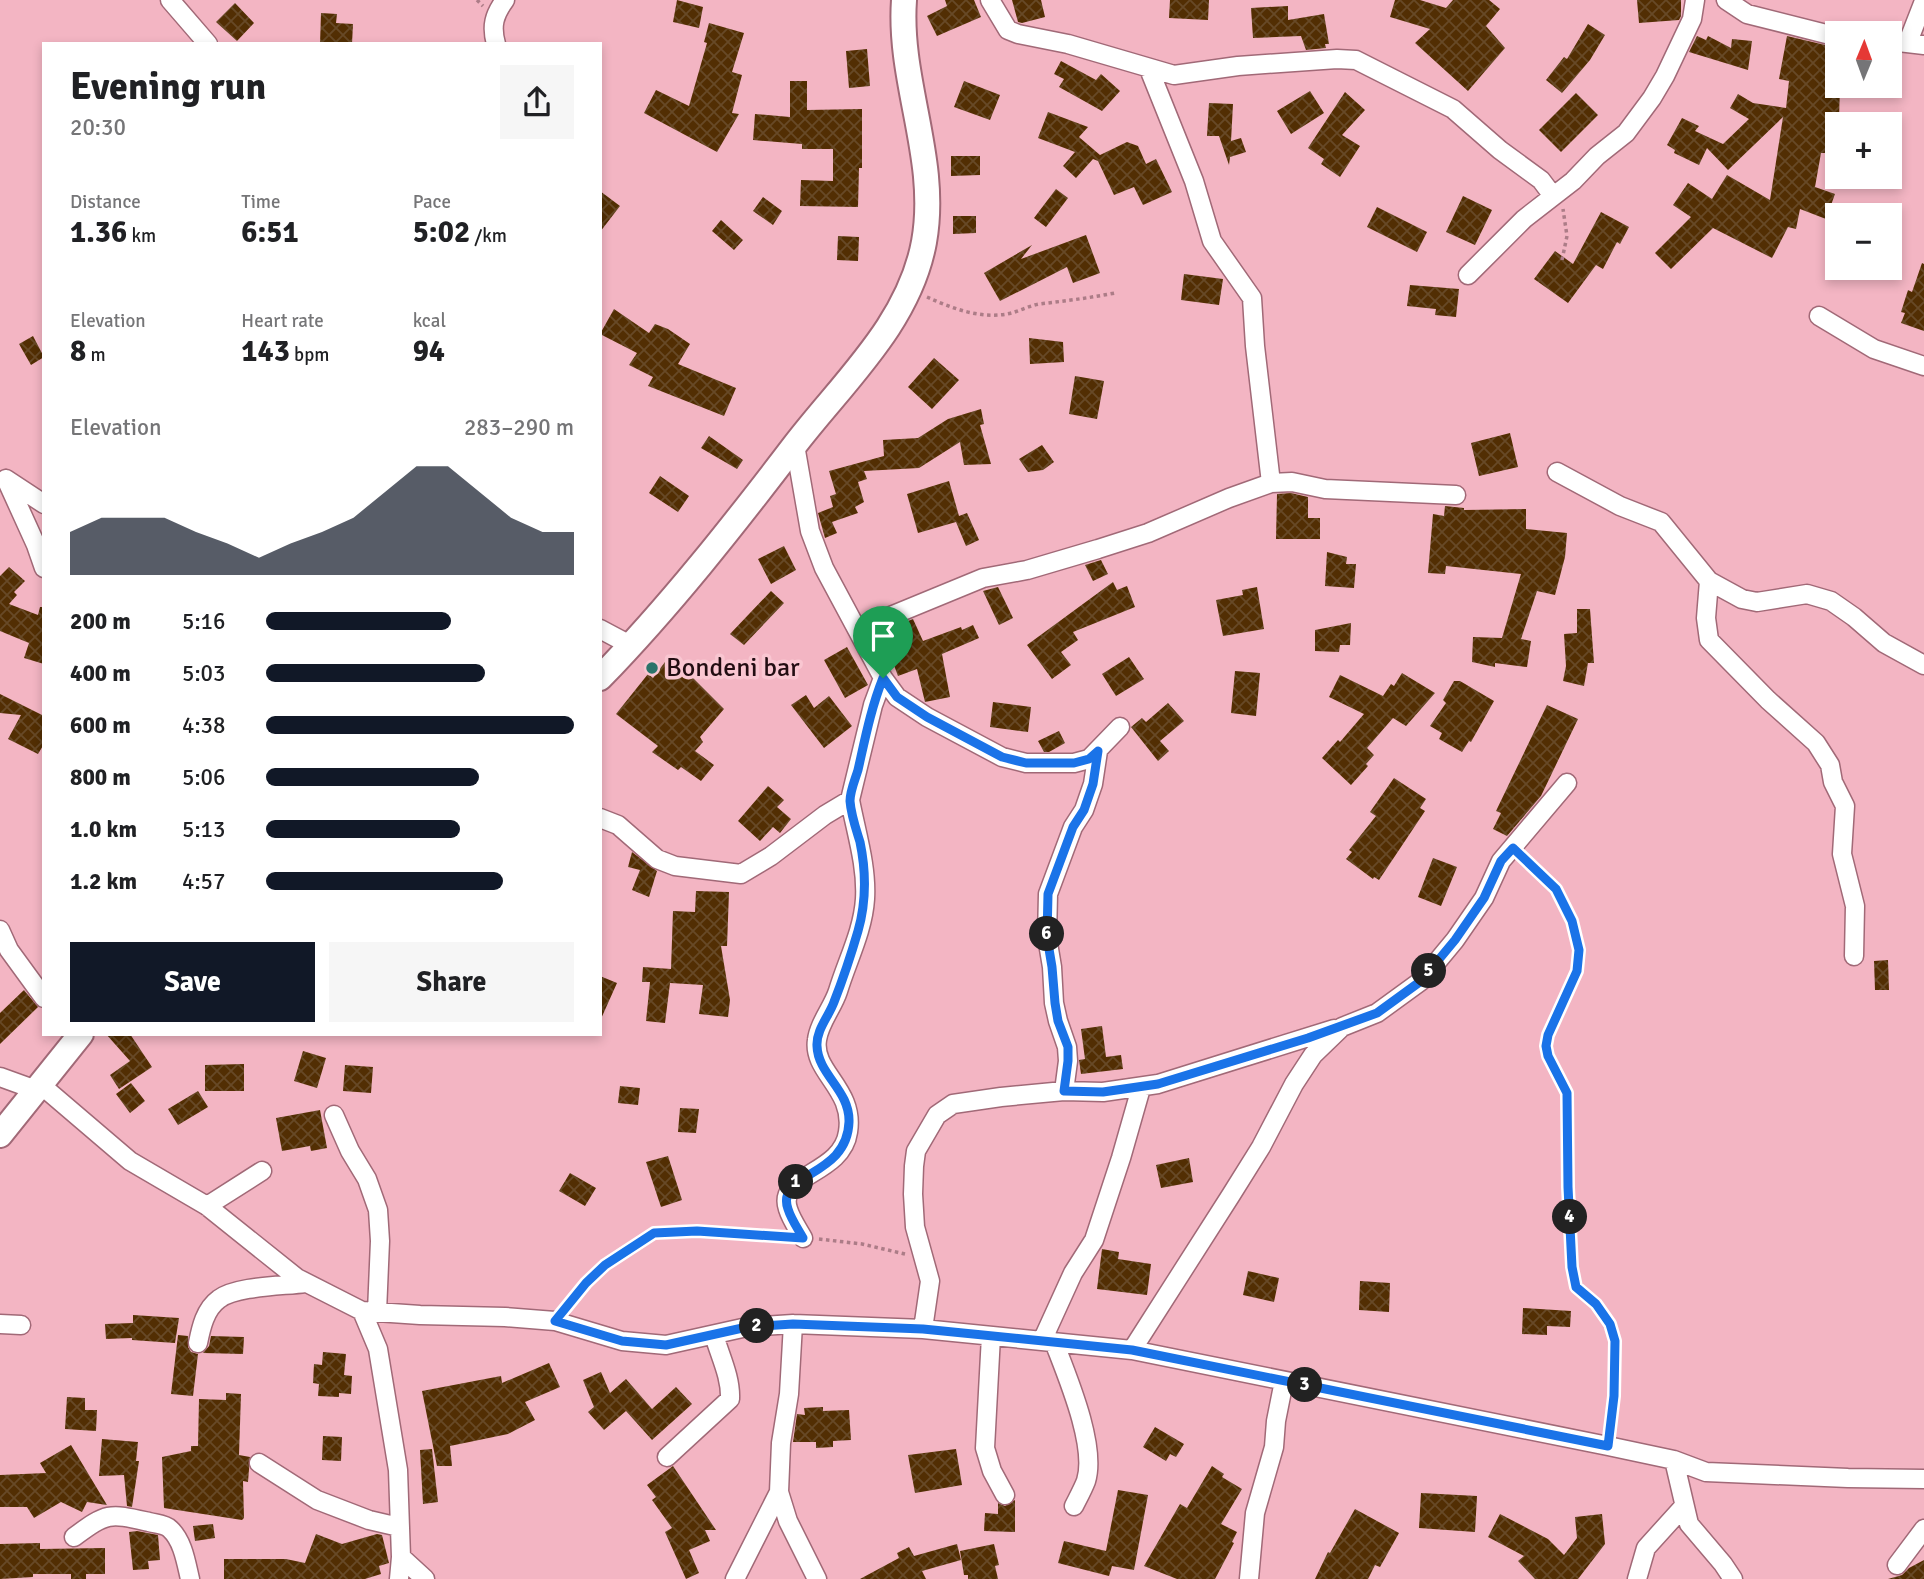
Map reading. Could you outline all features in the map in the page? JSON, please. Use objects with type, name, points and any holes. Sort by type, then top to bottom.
[{"type":"street","points":[[170,0],[206,42]]},
{"type":"street","points":[[495,42],[492,31],[494,18],[505,0]]},
{"type":"street","points":[[602,676],[632,646],[762,491],[795,445],[880,340],[909,289],[923,243],[929,193],[908,66],[904,0]]},
{"type":"street","points":[[990,0],[1008,30],[1069,44],[1174,75],[1238,66],[1356,60],[1453,109],[1500,150],[1541,180],[1555,195]]},
{"type":"street","points":[[1468,275],[1524,219],[1626,133],[1652,98],[1684,39],[1692,19],[1695,0]]},
{"type":"street","points":[[1726,0],[1746,14],[1825,34]]},
{"type":"street","points":[[1907,43],[1924,1]]},
{"type":"street","points":[[1149,69],[1194,181],[1212,241],[1252,298],[1271,483]]},
{"type":"street","points":[[1819,316],[1874,349],[1924,366]]},
{"type":"street","points":[[795,445],[810,531],[824,568],[883,678],[897,697],[927,717],[1002,757],[1026,763],[1074,763],[1089,759],[1120,727]]},
{"type":"street","points":[[1557,472],[1620,506],[1661,522],[1709,581],[1742,599],[1757,602],[1807,594],[1831,601],[1884,643],[1924,665]]},
{"type":"street","points":[[3,477],[42,503]]},
{"type":"street","points":[[3,477],[42,562]]},
{"type":"street","points":[[859,629],[983,578],[1027,570],[1123,541],[1271,483],[1293,482],[1325,489],[1456,495]]},
{"type":"street","points":[[1709,581],[1706,618],[1709,640],[1768,700],[1816,743],[1830,765],[1833,782],[1845,806],[1842,853],[1855,906],[1854,956]]},
{"type":"street","points":[[602,630],[632,646]]},
{"type":"street","points":[[803,1238],[787,1208],[787,1194],[797,1181],[818,1172],[835,1158],[845,1144],[848,1132],[847,1104],[822,1065],[817,1050],[817,1038],[834,1002],[858,930],[865,899],[860,844],[850,800],[873,705],[883,678]]},
{"type":"street","points":[[1064,1091],[1068,1047],[1058,1021],[1055,1003],[1047,937],[1048,894],[1073,827],[1084,810],[1093,784],[1098,751]]},
{"type":"street","points":[[923,1329],[930,1281],[915,1227],[914,1166],[916,1151],[937,1115],[953,1104],[1001,1097],[1141,1088],[1342,1027],[1377,1013],[1421,981],[1455,940],[1484,898],[1501,861],[1567,783]]},
{"type":"street","points":[[602,819],[618,825],[657,859],[676,866],[723,874],[741,874],[763,862],[818,820],[850,800]]},
{"type":"street","points":[[0,930],[9,950],[42,995]]},
{"type":"street","points":[[1132,1350],[1231,1195],[1300,1074],[1313,1055],[1342,1027]]},
{"type":"street","points":[[0,1135],[77,1036]]},
{"type":"street","points":[[0,1077],[38,1088],[130,1161],[207,1206],[297,1279],[369,1311],[555,1321],[622,1341],[666,1345],[747,1327],[793,1324],[923,1329],[1132,1350],[1674,1460],[1706,1472],[1924,1479]]},
{"type":"street","points":[[1074,1506],[1087,1479],[1088,1458],[1074,1394],[1048,1341],[1073,1273],[1094,1240],[1141,1088]]},
{"type":"street","points":[[334,1115],[350,1151],[368,1180],[378,1210],[380,1241],[369,1311],[392,1424],[398,1469],[401,1557],[399,1579]]},
{"type":"street","points":[[207,1206],[262,1171]]},
{"type":"street","points":[[198,1343],[201,1325],[219,1298],[241,1290],[305,1283]]},
{"type":"street","points":[[0,1324],[21,1325]]},
{"type":"street","points":[[793,1324],[779,1492],[788,1521],[817,1579]]},
{"type":"street","points":[[667,1457],[730,1399],[727,1372],[714,1335]]},
{"type":"street","points":[[991,1336],[985,1448],[992,1471],[1005,1495]]},
{"type":"street","points":[[1249,1579],[1255,1513],[1274,1447],[1284,1381]]},
{"type":"street","points":[[1674,1460],[1689,1524],[1733,1579]]},
{"type":"street","points":[[259,1462],[317,1500],[369,1520],[399,1527]]},
{"type":"street","points":[[735,1579],[779,1492]]},
{"type":"street","points":[[1637,1579],[1646,1548],[1684,1506]]},
{"type":"street","points":[[74,1537],[103,1518],[117,1515],[168,1527],[178,1539],[190,1579]]},
{"type":"street","points":[[1897,1565],[1924,1529]]},
{"type":"street","points":[[401,1557],[425,1579]]},
{"type":"path","points":[[1555,195],[1566,221],[1567,236],[1562,260]]},
{"type":"path","points":[[909,289],[949,308],[1006,314],[1035,305],[1068,303],[1115,293]]},
{"type":"path","points":[[1513,848],[1556,889],[1572,921],[1579,950],[1577,971],[1548,1035],[1546,1046],[1567,1093],[1568,1187],[1572,1267],[1576,1287],[1596,1304],[1610,1324],[1615,1341],[1614,1396],[1608,1446]]},
{"type":"path","points":[[555,1321],[586,1283],[605,1265],[654,1233],[697,1231],[803,1238],[862,1244],[924,1258]]},
{"type":"building","points":[[677,0],[703,7],[699,28],[673,22]]},
{"type":"building","points":[[945,0],[974,0],[981,17],[937,36],[927,16],[947,6]]},
{"type":"building","points":[[1012,0],[1041,0],[1045,17],[1018,22]]},
{"type":"building","points":[[1170,0],[1209,0],[1208,20],[1169,18]]},
{"type":"building","points":[[1395,0],[1420,0],[1446,8],[1453,0],[1489,0],[1500,9],[1486,26],[1505,48],[1468,91],[1415,43],[1430,29],[1390,17]]},
{"type":"building","points":[[1637,0],[1681,0],[1681,16],[1679,20],[1639,23]]},
{"type":"building","points":[[235,3],[254,23],[237,41],[216,22]]},
{"type":"building","points":[[1288,6],[1288,20],[1324,14],[1329,44],[1325,44],[1326,48],[1306,50],[1301,36],[1253,38],[1251,8]]},
{"type":"building","points":[[321,13],[337,14],[336,23],[353,24],[352,42],[320,42]]},
{"type":"building","points":[[709,23],[744,33],[732,72],[742,75],[732,113],[739,114],[717,152],[644,113],[656,90],[689,106],[707,43],[704,42]]},
{"type":"building","points":[[1588,24],[1605,35],[1590,60],[1562,93],[1546,80],[1564,57],[1567,59]]},
{"type":"building","points":[[1697,36],[1706,40],[1708,36],[1731,48],[1732,39],[1752,41],[1748,70],[1689,52]]},
{"type":"building","points":[[1787,36],[1825,45],[1825,98],[1840,98],[1839,112],[1825,112],[1825,153],[1821,153],[1815,187],[1835,194],[1832,203],[1825,203],[1825,219],[1800,209],[1796,229],[1788,227],[1772,258],[1713,228],[1671,269],[1655,253],[1691,217],[1673,205],[1688,183],[1712,199],[1727,175],[1770,200],[1783,117],[1728,170],[1707,148],[1699,165],[1674,153],[1675,150],[1667,145],[1682,118],[1699,126],[1695,131],[1723,144],[1749,119],[1730,108],[1738,94],[1753,103],[1786,108],[1789,81],[1779,79]]},
{"type":"building","points":[[867,49],[870,86],[849,88],[846,51]]},
{"type":"building","points":[[1061,61],[1096,80],[1101,74],[1120,91],[1102,111],[1059,87],[1064,79],[1054,74]]},
{"type":"building","points":[[790,81],[807,81],[807,110],[862,109],[862,168],[859,168],[858,207],[800,206],[801,180],[833,181],[833,149],[802,149],[802,144],[753,140],[755,114],[790,117]]},
{"type":"building","points":[[964,81],[1000,95],[990,120],[954,107]]},
{"type":"building","points":[[1310,91],[1324,113],[1291,134],[1277,111]]},
{"type":"building","points":[[1345,92],[1365,110],[1342,135],[1360,146],[1340,177],[1321,164],[1324,159],[1308,148]]},
{"type":"building","points":[[1576,93],[1598,115],[1561,152],[1539,130]]},
{"type":"building","points":[[1209,103],[1233,104],[1231,141],[1241,138],[1246,152],[1230,157],[1229,165],[1219,136],[1207,136]]},
{"type":"building","points":[[1048,112],[1088,127],[1079,137],[1100,155],[1127,142],[1138,146],[1146,164],[1156,159],[1172,192],[1143,205],[1134,187],[1114,195],[1098,161],[1093,159],[1076,178],[1063,166],[1075,152],[1038,138]]},
{"type":"building","points":[[951,156],[980,156],[980,175],[951,176]]},
{"type":"building","points":[[1056,189],[1068,198],[1046,227],[1034,218]]},
{"type":"building","points":[[602,192],[620,206],[602,229]]},
{"type":"building","points":[[1463,196],[1492,210],[1475,245],[1446,232]]},
{"type":"building","points":[[763,197],[782,211],[773,225],[753,211]]},
{"type":"building","points":[[1377,207],[1427,232],[1417,252],[1367,227]]},
{"type":"building","points":[[1601,212],[1629,227],[1620,244],[1617,242],[1603,269],[1596,265],[1568,303],[1534,279],[1555,251],[1573,264]]},
{"type":"building","points":[[953,216],[976,216],[976,233],[953,234]]},
{"type":"building","points":[[721,220],[743,240],[734,250],[712,231]]},
{"type":"building","points":[[1086,235],[1100,273],[1073,283],[1067,267],[1000,301],[984,273],[1032,245],[1021,259]]},
{"type":"building","points":[[838,236],[859,237],[858,261],[837,260]]},
{"type":"building","points":[[1922,263],[1924,331],[1901,323],[1905,313],[1901,312],[1908,290],[1912,292]]},
{"type":"building","points":[[1184,274],[1223,279],[1219,305],[1181,300]]},
{"type":"building","points":[[1410,285],[1459,289],[1456,317],[1435,315],[1436,309],[1407,306]]},
{"type":"building","points":[[614,309],[649,333],[655,324],[668,329],[690,344],[678,364],[736,388],[724,416],[648,386],[653,377],[629,365],[637,353],[602,335]]},
{"type":"building","points":[[33,336],[42,358],[31,365],[19,344]]},
{"type":"building","points":[[1029,338],[1063,342],[1064,362],[1030,364]]},
{"type":"building","points":[[934,358],[959,380],[932,409],[908,387]]},
{"type":"building","points":[[1075,376],[1104,381],[1097,419],[1069,414]]},
{"type":"building","points":[[981,409],[984,424],[980,425],[991,464],[964,465],[960,442],[919,468],[864,471],[867,479],[858,482],[864,502],[855,507],[858,513],[832,522],[837,533],[825,538],[818,513],[833,507],[830,496],[836,494],[829,471],[884,456],[883,440],[918,438],[948,419]]},
{"type":"building","points":[[1510,433],[1518,467],[1479,476],[1471,443]]},
{"type":"building","points":[[709,436],[743,460],[737,469],[701,448]]},
{"type":"building","points":[[1042,445],[1054,462],[1043,470],[1028,472],[1019,459]]},
{"type":"building","points":[[660,476],[689,496],[678,512],[649,493]]},
{"type":"building","points":[[949,481],[959,516],[967,513],[979,540],[966,546],[956,522],[918,533],[907,494]]},
{"type":"building","points":[[1291,493],[1308,497],[1308,518],[1320,518],[1320,539],[1276,539],[1277,494]]},
{"type":"building","points":[[1445,506],[1464,510],[1526,509],[1526,529],[1567,533],[1565,557],[1555,595],[1537,591],[1521,639],[1531,641],[1527,667],[1495,663],[1495,667],[1472,662],[1473,637],[1502,638],[1521,574],[1446,566],[1445,574],[1428,573],[1433,514],[1444,516]]},
{"type":"building","points":[[784,546],[796,570],[771,584],[758,559]]},
{"type":"building","points":[[1327,552],[1347,557],[1346,564],[1356,564],[1354,588],[1325,586]]},
{"type":"building","points":[[1101,560],[1108,574],[1093,581],[1085,565]]},
{"type":"building","points":[[9,567],[25,581],[14,592],[17,595],[9,604],[38,615],[42,607],[42,663],[24,658],[29,643],[0,631],[0,576]]},
{"type":"building","points":[[1113,582],[1117,590],[1127,586],[1135,607],[1073,632],[1078,640],[1061,652],[1071,665],[1052,679],[1027,645]]},
{"type":"building","points":[[998,587],[1013,618],[999,625],[983,591]]},
{"type":"building","points":[[1257,587],[1264,629],[1223,636],[1216,600],[1243,595],[1242,590]]},
{"type":"building","points":[[771,591],[784,603],[744,645],[730,634]]},
{"type":"building","points":[[1577,609],[1590,609],[1594,663],[1588,663],[1584,686],[1563,681],[1566,666],[1564,634],[1577,633]]},
{"type":"building","points":[[913,619],[923,641],[973,625],[979,638],[942,654],[950,697],[925,702],[917,669],[898,676],[879,633]]},
{"type":"building","points":[[1351,623],[1350,645],[1340,645],[1339,652],[1315,651],[1315,630]]},
{"type":"building","points":[[847,647],[868,685],[845,698],[824,660]]},
{"type":"building","points":[[1129,657],[1144,679],[1116,696],[1102,674]]},
{"type":"building","points":[[668,658],[724,709],[700,737],[703,742],[695,751],[714,765],[701,781],[681,767],[678,770],[652,752],[658,746],[616,714],[648,674],[653,678]]},
{"type":"building","points":[[1235,671],[1260,673],[1256,716],[1231,713]]},
{"type":"building","points":[[1402,673],[1435,693],[1406,726],[1393,718],[1367,748],[1374,755],[1351,785],[1322,758],[1364,714],[1329,697],[1340,675],[1383,696],[1391,684],[1394,686]]},
{"type":"building","points":[[1454,681],[1460,681],[1494,701],[1471,742],[1469,741],[1462,752],[1439,739],[1442,733],[1430,726],[1446,703],[1443,700]]},
{"type":"building","points":[[0,694],[42,715],[42,747],[38,754],[8,739],[21,715],[0,713]]},
{"type":"building","points":[[806,695],[814,708],[829,696],[852,726],[824,748],[791,705]]},
{"type":"building","points":[[993,702],[1031,707],[1028,732],[990,727]]},
{"type":"building","points":[[1168,703],[1184,721],[1160,741],[1169,751],[1158,761],[1131,727],[1142,718],[1146,722]]},
{"type":"building","points":[[1547,705],[1578,719],[1541,796],[1507,836],[1493,829],[1501,813],[1496,811]]},
{"type":"building","points":[[1059,731],[1065,743],[1044,752],[1038,741]]},
{"type":"building","points":[[1394,778],[1426,799],[1420,808],[1425,811],[1379,880],[1374,877],[1373,879],[1346,859],[1352,852],[1349,850],[1376,816],[1370,812]]},
{"type":"building","points":[[768,786],[784,800],[777,807],[791,819],[780,833],[773,827],[760,841],[738,821]]},
{"type":"building","points":[[632,852],[657,871],[649,897],[632,890],[640,870],[628,867]]},
{"type":"building","points":[[1433,858],[1457,867],[1441,906],[1418,897]]},
{"type":"building","points":[[696,891],[729,892],[727,946],[721,946],[730,1000],[728,1017],[699,1014],[703,985],[670,983],[665,1023],[646,1021],[650,982],[642,982],[643,967],[671,969],[673,911],[695,912]]},
{"type":"building","points":[[1888,960],[1889,990],[1875,990],[1874,961]]},
{"type":"building","points":[[602,977],[617,983],[602,1017]]},
{"type":"building","points":[[24,990],[38,1007],[0,1044],[0,1013]]},
{"type":"building","points":[[1102,1026],[1106,1057],[1121,1055],[1123,1069],[1081,1074],[1079,1060],[1085,1059],[1081,1029]]},
{"type":"building","points":[[108,1036],[131,1036],[152,1067],[119,1089],[110,1075],[130,1061]]},
{"type":"building","points":[[303,1051],[326,1058],[317,1088],[294,1081]]},
{"type":"building","points":[[244,1064],[244,1091],[205,1091],[205,1065]]},
{"type":"building","points":[[345,1065],[373,1067],[371,1093],[343,1091]]},
{"type":"building","points":[[131,1083],[145,1101],[130,1113],[116,1094]]},
{"type":"building","points":[[620,1086],[640,1088],[638,1105],[618,1103]]},
{"type":"building","points":[[198,1091],[208,1107],[178,1125],[168,1109]]},
{"type":"building","points":[[680,1108],[699,1109],[696,1133],[678,1132]]},
{"type":"building","points":[[320,1110],[327,1148],[311,1151],[310,1146],[282,1151],[276,1118]]},
{"type":"building","points":[[668,1156],[682,1200],[661,1207],[646,1162]]},
{"type":"building","points":[[1189,1158],[1193,1182],[1161,1188],[1156,1165]]},
{"type":"building","points":[[570,1173],[596,1188],[585,1206],[559,1191]]},
{"type":"building","points":[[1102,1249],[1119,1252],[1118,1259],[1151,1264],[1147,1295],[1097,1289]]},
{"type":"building","points":[[1248,1271],[1279,1278],[1274,1302],[1243,1295]]},
{"type":"building","points":[[1360,1281],[1390,1283],[1389,1312],[1359,1310]]},
{"type":"building","points":[[1523,1308],[1571,1311],[1570,1327],[1547,1326],[1547,1335],[1522,1334]]},
{"type":"building","points":[[133,1315],[179,1318],[175,1343],[132,1338],[106,1339],[105,1324],[133,1323]]},
{"type":"building","points":[[178,1335],[188,1336],[188,1347],[191,1352],[198,1354],[193,1396],[171,1394]]},
{"type":"building","points":[[211,1336],[244,1337],[243,1354],[203,1353],[209,1346]]},
{"type":"building","points":[[323,1352],[346,1354],[344,1375],[352,1376],[351,1394],[339,1393],[339,1397],[318,1396],[319,1384],[313,1383],[314,1364],[322,1365]]},
{"type":"building","points":[[549,1363],[560,1387],[525,1402],[535,1420],[508,1434],[450,1446],[452,1466],[437,1466],[422,1391],[501,1376],[502,1383]]},
{"type":"building","points":[[601,1372],[610,1393],[626,1379],[652,1409],[676,1387],[692,1404],[652,1440],[626,1411],[604,1430],[588,1412],[594,1407],[583,1380]]},
{"type":"building","points":[[226,1393],[241,1394],[239,1455],[250,1457],[248,1482],[243,1481],[244,1518],[242,1520],[164,1508],[162,1457],[191,1451],[191,1446],[198,1446],[199,1399],[226,1400]]},
{"type":"building","points":[[67,1397],[85,1398],[85,1410],[97,1410],[96,1431],[65,1429]]},
{"type":"building","points":[[823,1407],[823,1411],[849,1410],[851,1440],[833,1441],[833,1447],[816,1448],[816,1442],[793,1442],[797,1414],[805,1415],[804,1408]]},
{"type":"building","points":[[1155,1427],[1184,1444],[1176,1457],[1170,1454],[1166,1461],[1143,1447]]},
{"type":"building","points":[[323,1436],[342,1437],[341,1461],[322,1460]]},
{"type":"building","points":[[102,1439],[138,1442],[136,1461],[139,1461],[132,1507],[127,1506],[124,1475],[99,1476]]},
{"type":"building","points":[[71,1445],[107,1505],[87,1502],[82,1512],[61,1502],[34,1518],[27,1507],[0,1507],[0,1475],[46,1473],[40,1463]]},
{"type":"building","points":[[432,1449],[438,1502],[423,1504],[420,1450]]},
{"type":"building","points":[[956,1449],[962,1485],[915,1493],[908,1455]]},
{"type":"building","points":[[673,1466],[716,1530],[705,1530],[710,1541],[689,1550],[699,1573],[686,1579],[665,1532],[672,1528],[652,1500],[656,1497],[647,1485]]},
{"type":"building","points":[[1212,1466],[1224,1474],[1222,1477],[1242,1489],[1221,1524],[1237,1532],[1215,1579],[1177,1579],[1144,1566],[1180,1504],[1187,1508]]},
{"type":"building","points":[[1118,1490],[1148,1495],[1134,1570],[1112,1566],[1109,1576],[1058,1563],[1064,1541],[1106,1551]]},
{"type":"building","points":[[1421,1493],[1477,1496],[1475,1532],[1419,1528]]},
{"type":"building","points":[[1015,1500],[1015,1532],[984,1531],[985,1513],[998,1514],[998,1503],[1005,1506]]},
{"type":"building","points":[[1355,1509],[1399,1533],[1380,1567],[1375,1565],[1368,1579],[1315,1579],[1328,1552],[1330,1553]]},
{"type":"building","points":[[1500,1514],[1548,1539],[1564,1555],[1577,1538],[1575,1517],[1602,1514],[1605,1544],[1578,1579],[1535,1579],[1518,1561],[1524,1556],[1488,1537]]},
{"type":"building","points":[[213,1524],[215,1538],[195,1541],[193,1526]]},
{"type":"building","points":[[129,1532],[158,1535],[160,1560],[148,1561],[149,1569],[133,1570]]},
{"type":"building","points":[[316,1534],[342,1544],[382,1535],[389,1563],[379,1566],[381,1574],[365,1579],[224,1579],[224,1559],[286,1559],[305,1563]]},
{"type":"building","points":[[40,1543],[40,1549],[105,1548],[105,1574],[86,1574],[86,1579],[71,1579],[71,1574],[33,1574],[33,1577],[0,1579],[0,1544]]},
{"type":"building","points":[[957,1544],[961,1560],[922,1571],[926,1579],[860,1579],[899,1558],[897,1553],[909,1547],[914,1556]]},
{"type":"building","points":[[994,1544],[999,1565],[995,1566],[998,1579],[968,1579],[968,1575],[964,1575],[960,1551]]},
{"type":"building","points":[[1924,1560],[1924,1579],[1888,1579],[1902,1575]]},
{"type":"place","name":"Bondeni bar","points":[[652,668]]},
{"type":"route","points":[[883,678],[897,697],[927,717],[1002,757],[1026,763],[1074,763],[1089,759],[1098,751],[1093,784],[1084,810],[1073,827],[1048,894],[1047,937],[1055,1003],[1058,1021],[1068,1047],[1064,1091],[1130,1090],[1158,1084],[1342,1027],[1377,1013],[1421,981],[1455,940],[1484,898],[1501,861],[1513,848],[1556,889],[1572,921],[1579,950],[1577,971],[1548,1035],[1546,1046],[1548,1056],[1567,1093],[1568,1187],[1572,1267],[1576,1287],[1596,1304],[1610,1324],[1615,1341],[1614,1396],[1608,1446],[1132,1350],[923,1329],[793,1324],[747,1327],[666,1345],[622,1341],[555,1321],[586,1283],[605,1265],[654,1233],[697,1231],[803,1238],[787,1208],[787,1194],[797,1181],[818,1172],[835,1158],[845,1144],[848,1132],[847,1104],[822,1065],[817,1050],[817,1038],[834,1002],[858,930],[865,899],[860,844],[850,800],[873,705],[883,678]]}]
